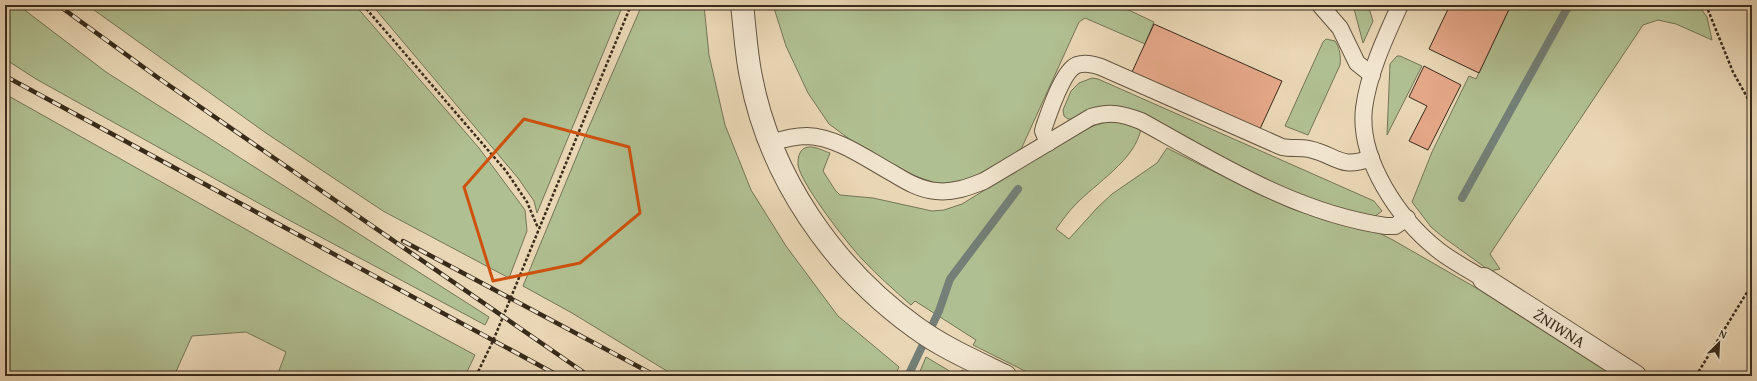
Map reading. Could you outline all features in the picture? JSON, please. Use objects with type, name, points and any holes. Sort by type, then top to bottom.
[{"type":"street","points":[[742,5],[751,77],[760,112],[771,143],[790,185],[827,242],[859,279],[890,308],[924,334],[1005,376]]},
{"type":"street","name":"ŻNIWNA","points":[[1484,279],[1635,376]]},
{"type":"lane","points":[[1320,5],[1340,28],[1357,63],[1372,75]]},
{"type":"lane","points":[[1400,5],[1379,54],[1365,103],[1364,121],[1371,158],[1393,200],[1418,231],[1439,250],[1484,279]]},
{"type":"lane","points":[[1048,143],[1044,127],[1064,78],[1072,67],[1077,64],[1088,63],[1101,67],[1282,147],[1310,149],[1349,164],[1371,158]]},
{"type":"lane","points":[[771,143],[796,136],[821,138],[841,145],[915,185],[926,189],[943,191],[967,187],[984,181],[1091,118],[1109,113],[1125,115],[1146,124],[1232,172],[1316,209],[1386,226],[1395,226],[1407,218]]},
{"type":"path","points":[[363,5],[506,171],[527,202],[538,228]]},
{"type":"path","points":[[476,376],[493,341],[538,228],[631,5]]},
{"type":"path","points":[[1706,5],[1733,72],[1752,106]]},
{"type":"path","points":[[1696,376],[1752,284]]},
{"type":"highlighted area","points":[[524,119],[629,147],[640,213],[580,263],[493,281],[464,187]]},
{"type":"green space","points":[[5,5],[18,5],[106,72],[489,317],[485,325],[287,219],[36,79],[5,59]]},
{"type":"green space","points":[[87,5],[355,5],[479,148],[525,210],[527,231],[509,278],[383,211],[266,133]]},
{"type":"green space","points":[[372,5],[623,5],[537,213],[534,201],[518,178]]},
{"type":"green space","points":[[642,5],[704,5],[709,55],[725,125],[751,190],[786,246],[838,316],[899,367],[895,376],[675,376],[572,313],[523,286],[588,129]]},
{"type":"green space","points":[[773,5],[1118,5],[1154,22],[1145,44],[1085,18],[1079,22],[1018,156],[967,182],[938,184],[912,175],[871,155],[829,124],[808,93],[786,46]]},
{"type":"green space","points":[[1353,5],[1368,5],[1373,21],[1363,43]]},
{"type":"green space","points":[[1511,5],[1698,5],[1707,17],[1712,40],[1676,24],[1658,20],[1643,25],[1490,254],[1500,269],[1490,271],[1431,227],[1412,202],[1432,152],[1469,76],[1476,79]]},
{"type":"green space","points":[[1326,39],[1335,41],[1337,44],[1340,53],[1340,65],[1308,135],[1285,126],[1323,42]]},
{"type":"green space","points":[[1397,56],[1422,66],[1387,135],[1390,64]]},
{"type":"green space","points":[[1092,78],[1098,79],[1374,201],[1382,211],[1373,218],[1331,207],[1271,184],[1157,123],[1068,119],[1064,116],[1063,110],[1071,91],[1079,83]]},
{"type":"green space","points":[[5,94],[334,279],[475,355],[465,376],[277,376],[286,352],[246,332],[192,336],[174,376],[5,376]]},
{"type":"green space","points":[[1110,121],[1129,124],[1141,129],[1131,151],[1123,161],[1075,205],[1056,229],[1069,239],[1112,194],[1157,163],[1167,148],[1256,193],[1292,209],[1324,219],[1375,231],[1393,240],[1478,289],[1615,376],[1035,376],[973,345],[976,340],[915,301],[911,305],[898,294],[862,259],[846,240],[807,185],[798,165],[799,156],[803,149],[814,147],[830,153],[823,171],[840,195],[873,198],[932,211],[944,210],[962,204],[1081,131]]},
{"type":"green space","points":[[926,357],[958,376],[918,376]]},
{"type":"green space","points":[[962,370],[974,376],[958,376]]},
{"type":"building","points":[[1450,5],[1511,5],[1479,73],[1429,49]]},
{"type":"building","points":[[1154,24],[1282,81],[1260,129],[1132,72]]},
{"type":"building","points":[[1424,66],[1461,85],[1428,150],[1409,141],[1427,106],[1409,97]]},
{"type":"waterway","points":[[1462,198],[1569,5]]},
{"type":"waterway","points":[[908,376],[939,311],[950,279],[1018,189]]},
{"type":"railway","points":[[58,5],[157,77],[589,376]]},
{"type":"railway","points":[[5,76],[559,376]]},
{"type":"railway","points":[[403,241],[656,376]]}]
